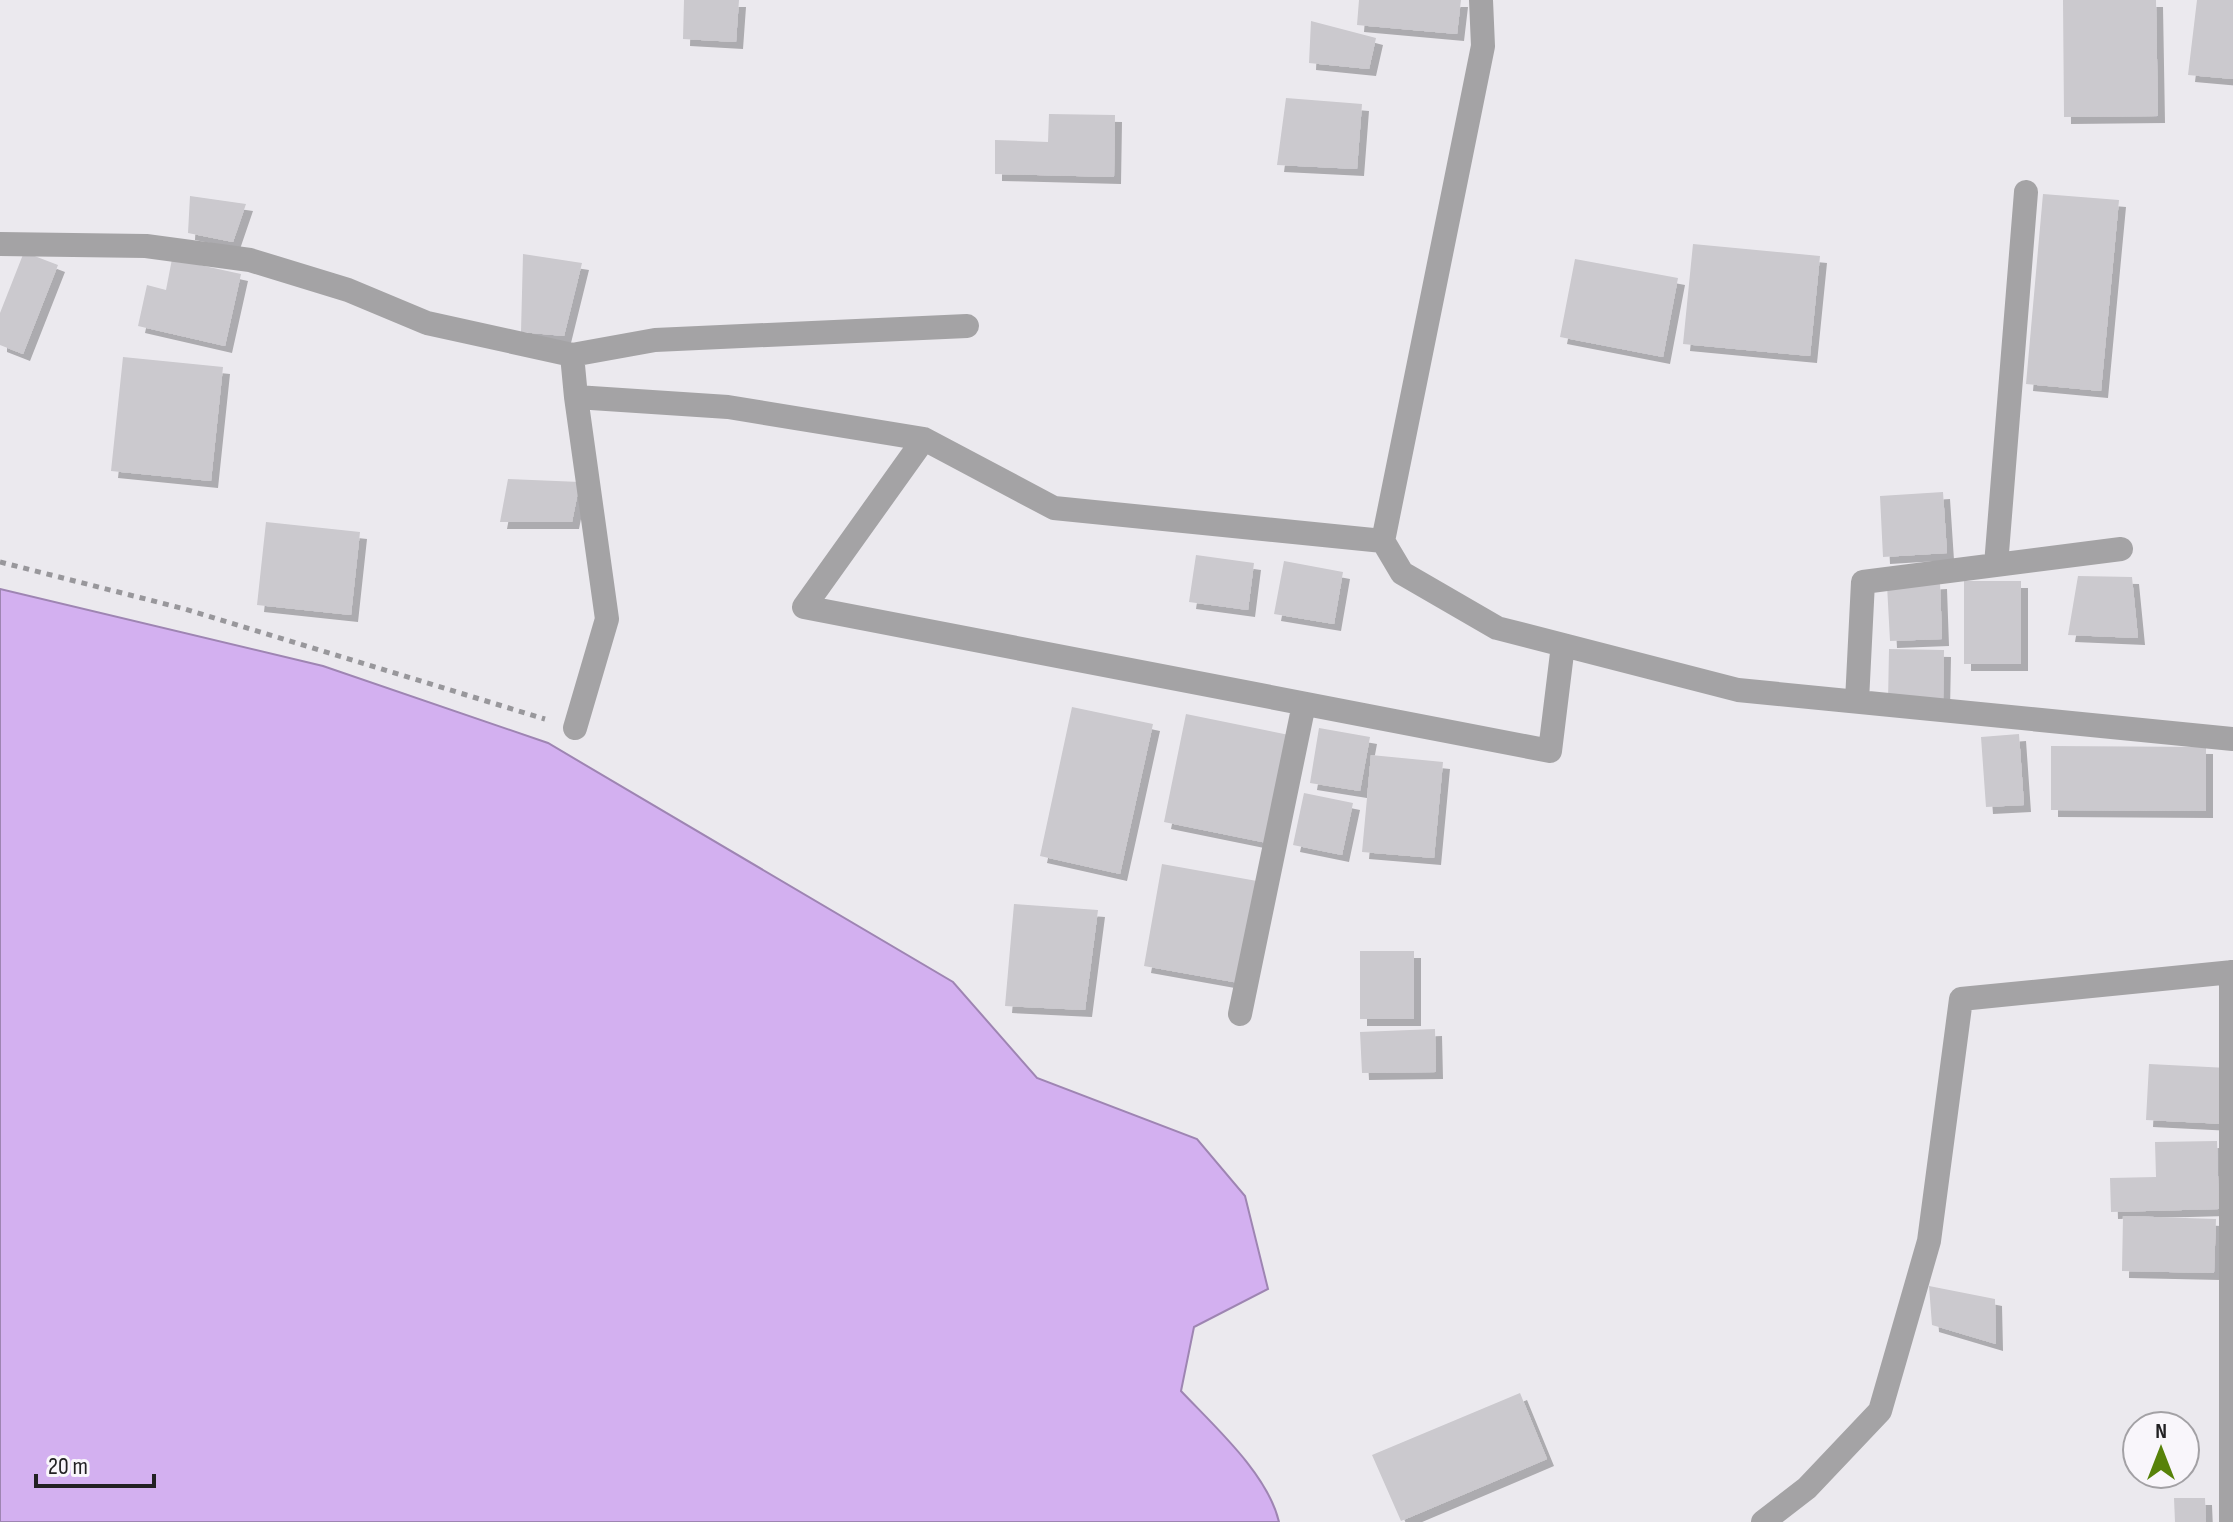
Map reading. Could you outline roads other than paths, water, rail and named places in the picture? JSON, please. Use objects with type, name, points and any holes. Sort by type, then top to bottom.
[{"type":"street","points":[[1481,0],[1483,46],[1383,541],[1402,573],[1497,628],[1738,690],[2233,739]]},
{"type":"street","points":[[1996,565],[2026,192]]},
{"type":"street","points":[[0,244],[146,246],[250,260],[348,290],[427,323],[572,355],[655,340],[967,326]]},
{"type":"street","points":[[572,355],[607,619],[575,728]]},
{"type":"street","points":[[576,397],[728,407],[924,439],[1054,508],[1383,541]]},
{"type":"street","points":[[924,439],[804,607],[1550,751],[1563,645]]},
{"type":"street","points":[[1857,701],[1863,582],[2121,549]]},
{"type":"street","points":[[1240,1014],[1304,704]]},
{"type":"street","points":[[1763,1522],[1807,1488],[1880,1411],[1929,1241],[1961,999],[2232,972],[2231,1522]]}]
